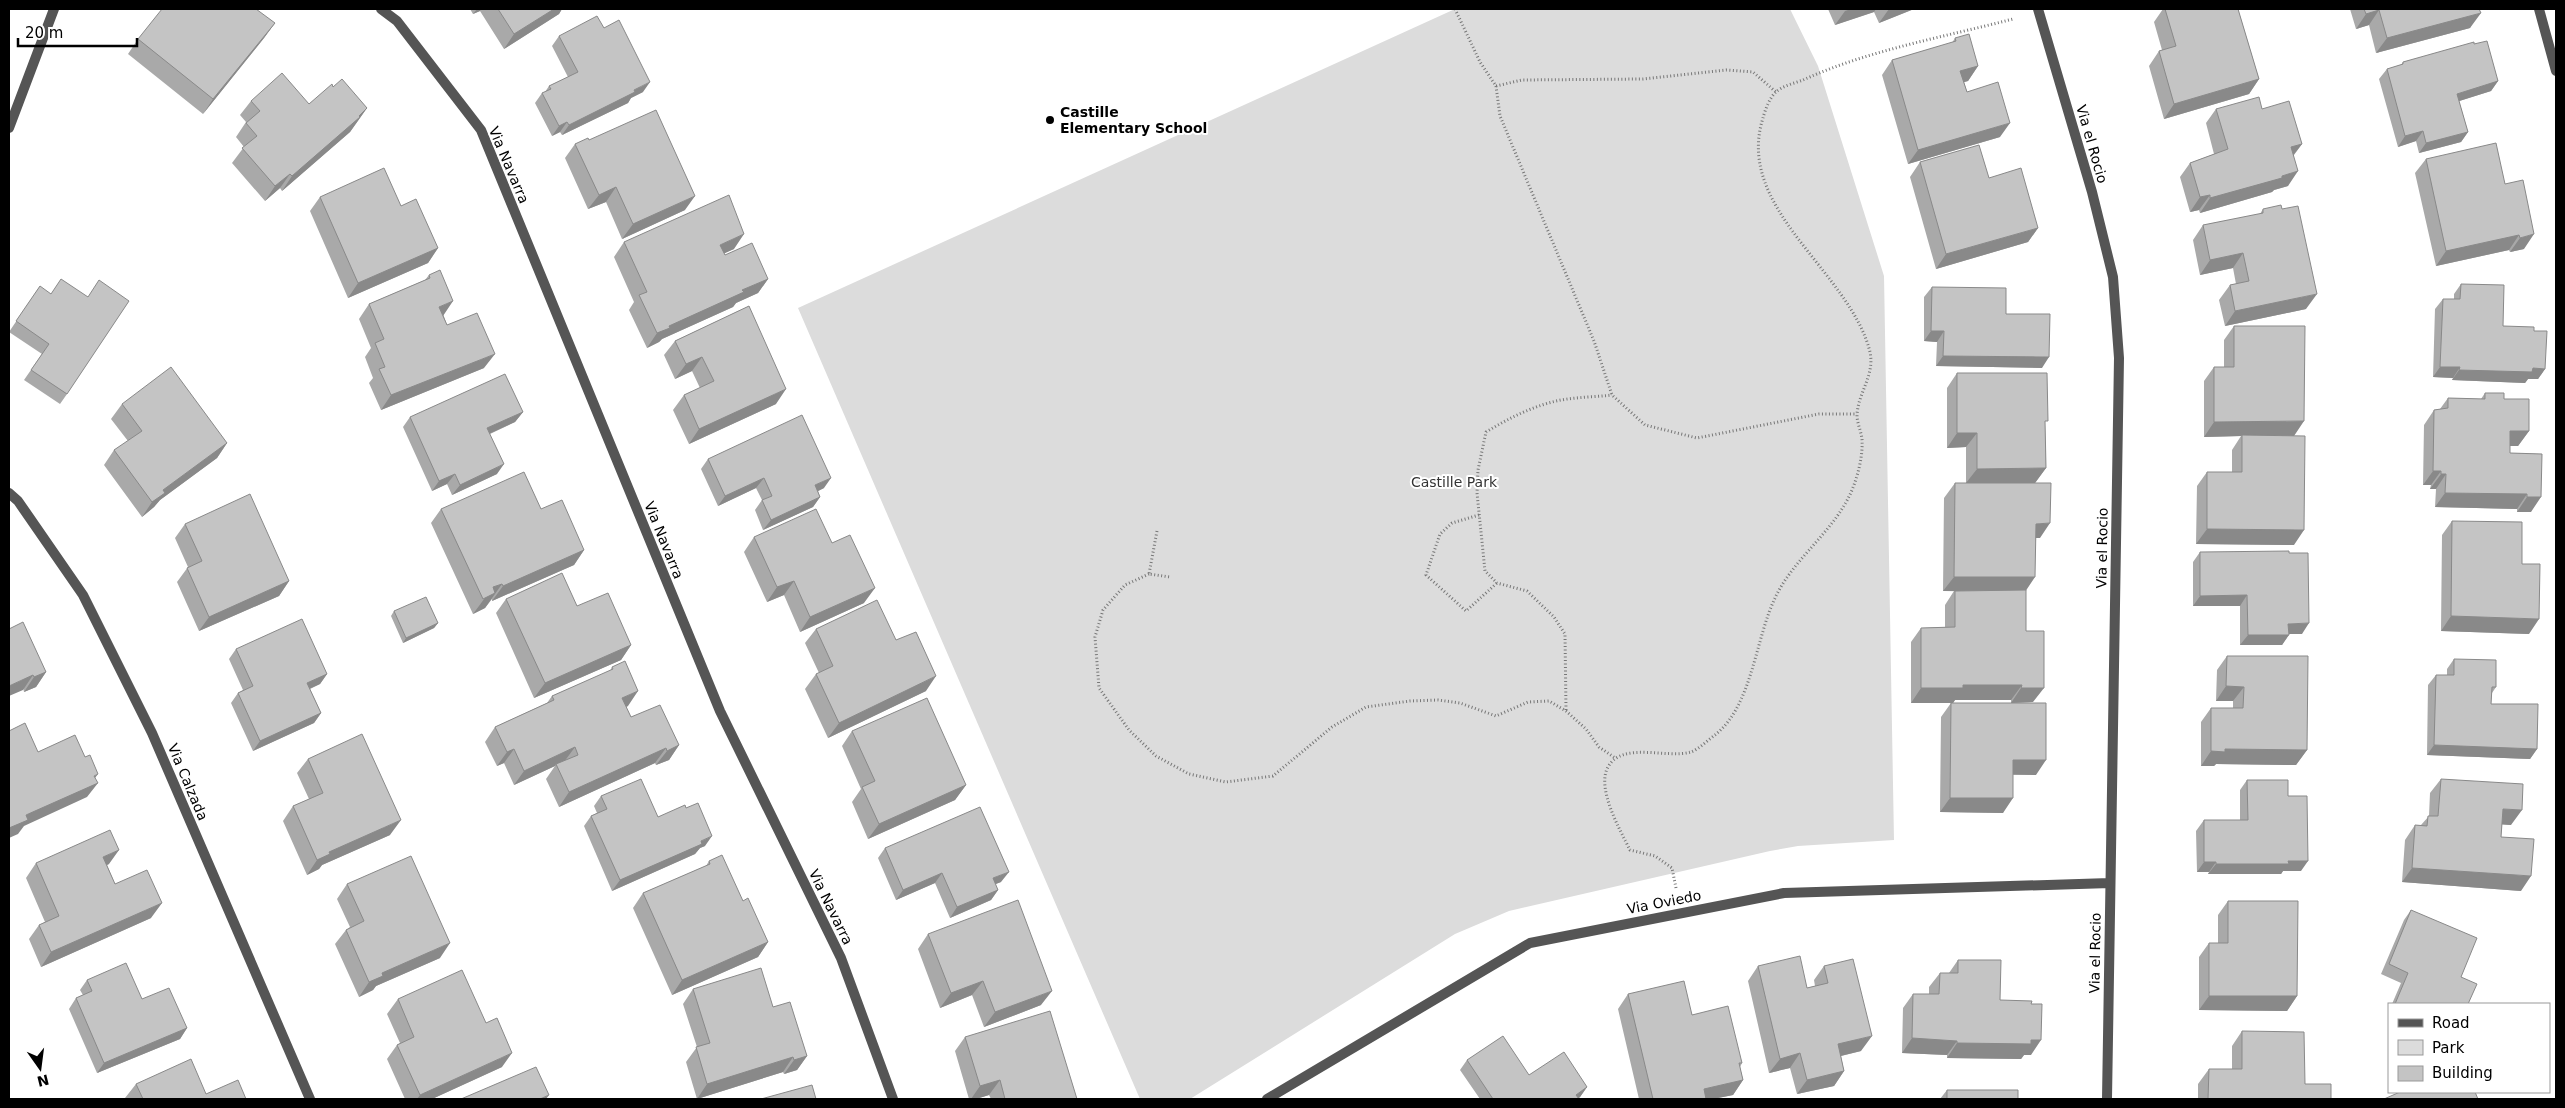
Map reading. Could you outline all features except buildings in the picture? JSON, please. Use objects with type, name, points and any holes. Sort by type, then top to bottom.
[{"type":"street","points":[[9,128],[54,9]]},
{"type":"street","name":"Via Navarra","points":[[381,9],[397,21],[480,130],[720,712],[841,958],[893,1099]]},
{"type":"street","points":[[2539,9],[2556,71]]},
{"type":"street","name":"Via el Rocio","points":[[2038,11],[2092,192],[2113,277],[2119,358],[2107,1099]]},
{"type":"street","name":"Via Calzada","points":[[9,493],[18,501],[88,604],[152,733],[310,1099]]},
{"type":"street","name":"Via Oviedo","points":[[1267,1099],[1530,943],[1784,893],[2110,883]]},
{"type":"path","points":[[1455,9],[1480,62],[1496,86],[1500,116],[1590,333],[1612,395],[1645,424],[1696,438],[1819,414],[1857,414]]},
{"type":"path","points":[[1682,913],[1672,868],[1655,856],[1630,850],[1615,822],[1604,785],[1606,768],[1615,758],[1640,751],[1668,755],[1693,751],[1719,732],[1745,694],[1762,632],[1776,594],[1800,561],[1846,506],[1855,483],[1862,451],[1857,414],[1871,367],[1870,352],[1845,301],[1789,227],[1771,194],[1757,159],[1757,136],[1765,111],[1776,92],[1853,61],[2038,11]]},
{"type":"path","points":[[1496,86],[1522,80],[1643,79],[1726,70],[1753,72],[1776,92]]},
{"type":"path","points":[[1566,710],[1565,634],[1554,617],[1527,591],[1497,583],[1485,571],[1479,515],[1478,470],[1486,432],[1524,412],[1561,400],[1612,395]]},
{"type":"path","points":[[1479,515],[1452,523],[1440,534],[1426,575],[1466,611],[1497,583]]},
{"type":"path","points":[[1149,574],[1157,530]]},
{"type":"path","points":[[1170,577],[1149,574],[1125,585],[1103,610],[1095,637],[1099,688],[1129,730],[1156,756],[1189,774],[1226,782],[1273,776],[1332,727],[1366,708],[1410,701],[1438,700],[1460,703],[1496,716],[1528,702],[1550,701],[1566,710],[1586,729],[1599,747],[1615,758]]},
{"type":"green space","name":"Castille Park","points":[[1455,9],[1790,9],[1818,66],[1884,276],[1894,840],[1798,846],[1770,851],[1509,911],[1455,934],[1190,1099],[1140,1099],[798,308]]},
{"type":"place","name":"Castille Elementary School","points":[[1050,120]]}]
